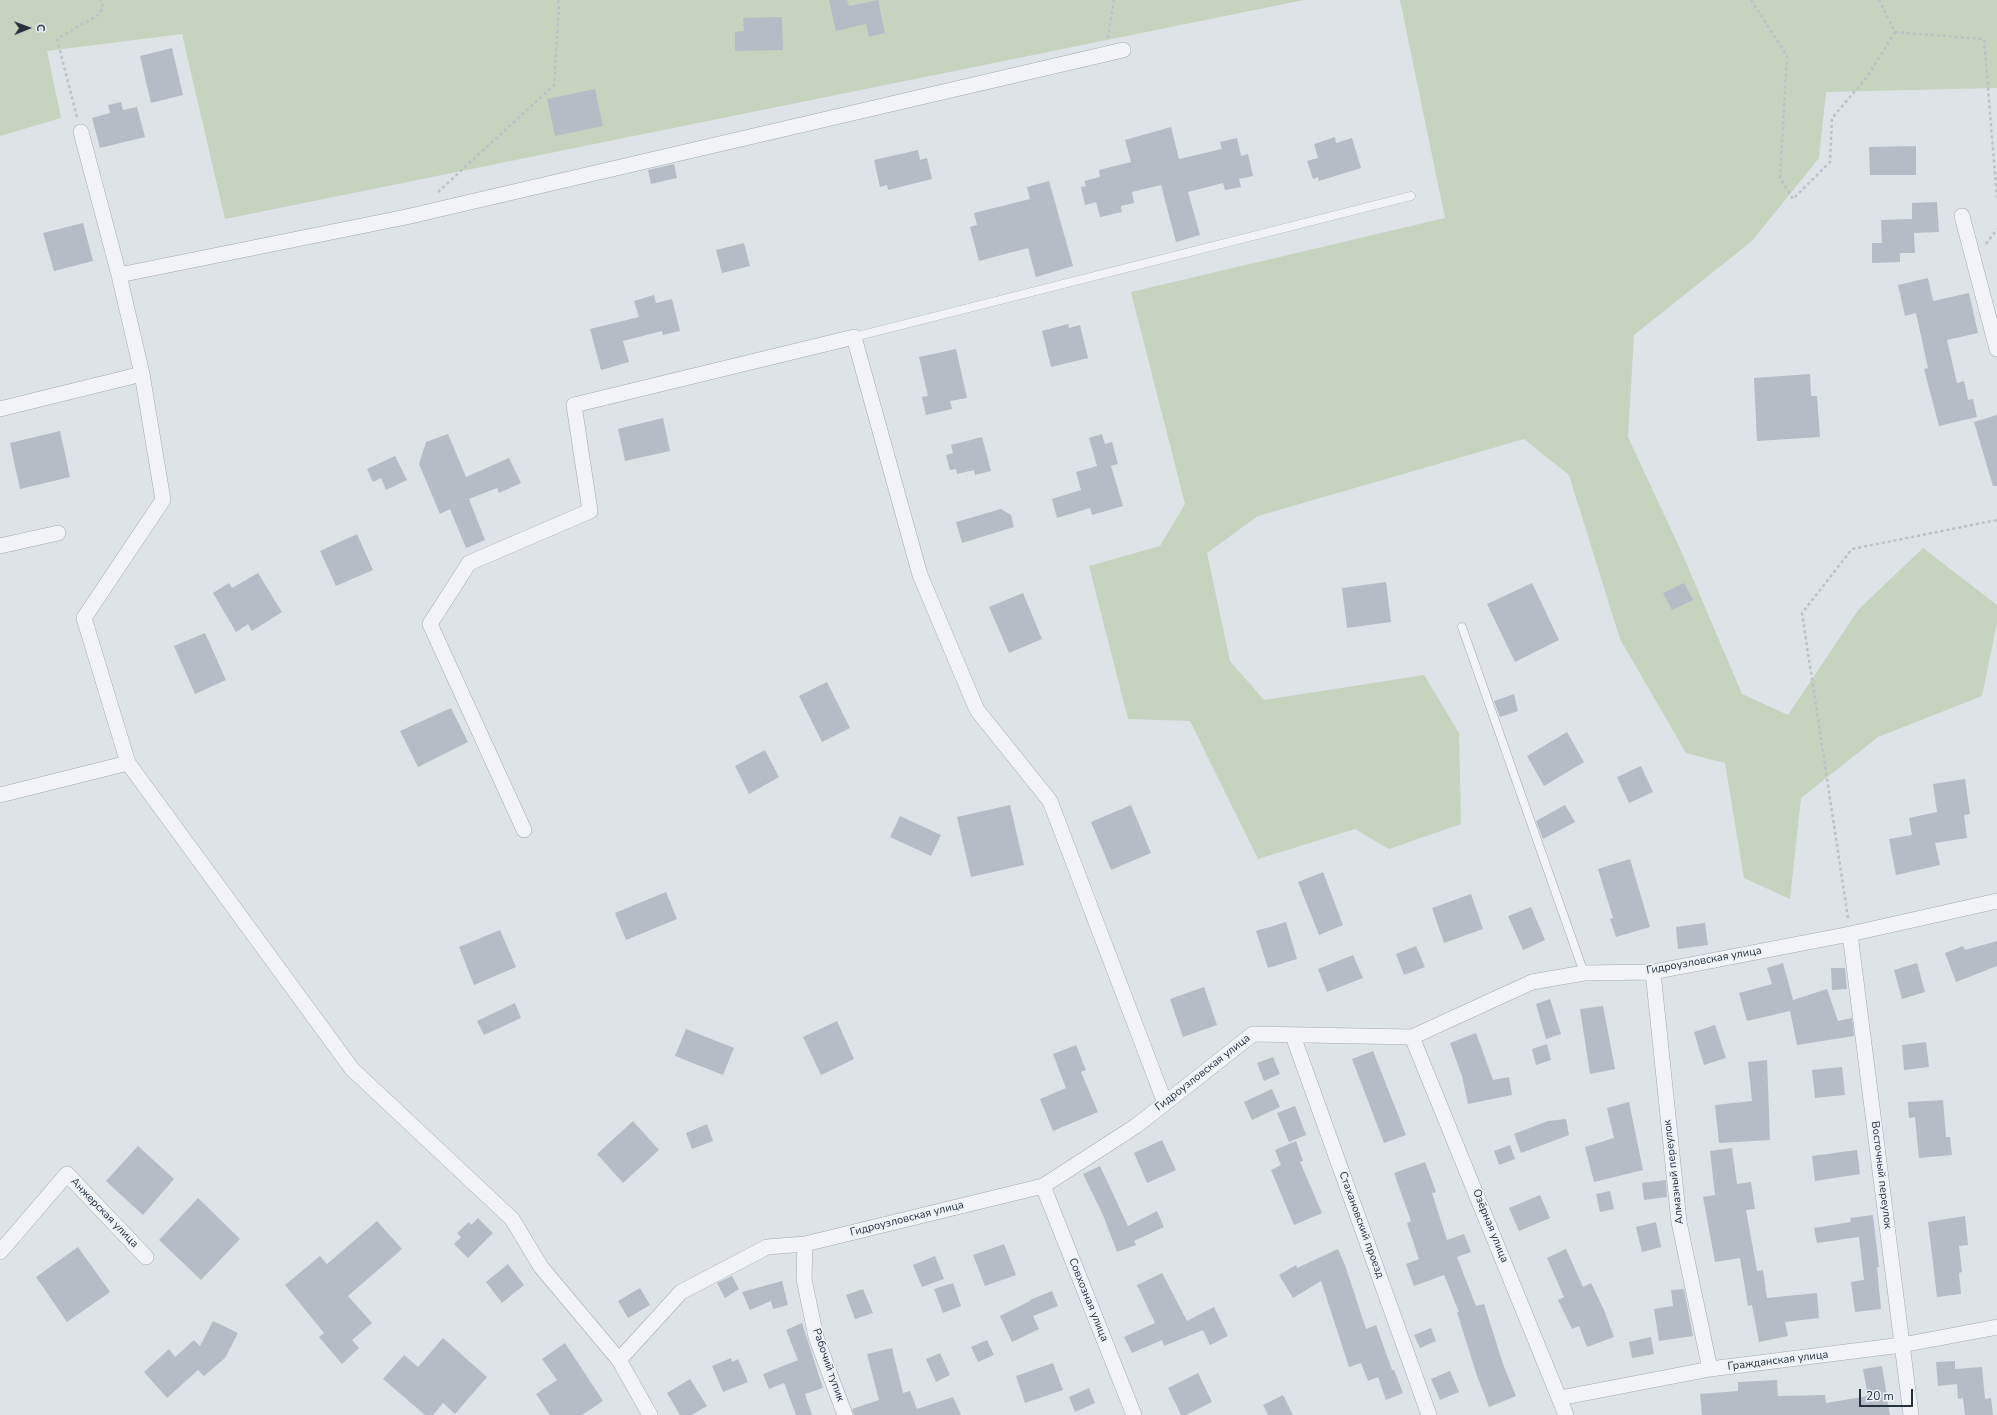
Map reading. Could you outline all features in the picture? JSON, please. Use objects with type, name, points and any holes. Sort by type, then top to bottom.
[{"type":"street","points":[[119,274],[406,217],[1123,50]]},
{"type":"street","points":[[81,132],[119,274],[142,374],[163,500],[84,618],[128,763],[352,1070],[512,1219],[541,1267],[619,1360],[650,1415]]},
{"type":"street","points":[[1962,216],[1997,349]]},
{"type":"street","points":[[524,830],[430,624],[469,563],[590,511],[574,405],[854,337],[920,575],[977,710],[1050,801],[1165,1103]]},
{"type":"street","points":[[0,409],[142,374]]},
{"type":"street","points":[[0,546],[58,533]]},
{"type":"street","points":[[0,795],[128,763]]},
{"type":"street","name":"Гидроузловская улица","points":[[619,1360],[681,1292],[767,1247],[805,1244],[1043,1186],[1136,1126],[1253,1034],[1293,1036],[1412,1037],[1532,982],[1584,973],[1652,972],[1850,934],[1997,901]]},
{"type":"street","name":"Восточный переулок","points":[[1850,934],[1910,1415]]},
{"type":"street","name":"Алмазный переулок","points":[[1652,972],[1679,1222],[1710,1370]]},
{"type":"street","name":"Стахановский проезд","points":[[1293,1036],[1429,1415]]},
{"type":"street","name":"Озёрная улица","points":[[1412,1037],[1566,1415]]},
{"type":"street","name":"Анжерская улица","points":[[0,1252],[67,1174],[146,1257]]},
{"type":"street","name":"Совхозная улица","points":[[1043,1186],[1134,1415]]},
{"type":"street","name":"Рабочий тупик","points":[[805,1244],[804,1279],[816,1337],[845,1415]]},
{"type":"street","name":"Гражданская улица","points":[[1560,1398],[1710,1370],[1902,1345],[1997,1327]]},
{"type":"lane","points":[[854,337],[1411,196]]},
{"type":"lane","points":[[1462,627],[1584,973]]},
{"type":"path","points":[[81,132],[57,39],[98,15],[103,8],[101,0]]},
{"type":"path","points":[[436,194],[554,85],[559,6],[558,0]]},
{"type":"path","points":[[1106,54],[1114,0]]},
{"type":"path","points":[[1751,0],[1787,56],[1780,178],[1793,199],[1830,162],[1832,118],[1867,77],[1895,32]]},
{"type":"path","points":[[1879,0],[1895,32]]},
{"type":"path","points":[[1895,32],[1984,39],[1997,198]]},
{"type":"path","points":[[1850,934],[1802,613],[1852,549],[1997,520]]},
{"type":"green space","points":[[0,0],[1304,0],[225,219],[182,34],[47,51],[61,118],[0,136]]},
{"type":"green space","points":[[1400,0],[1997,0],[1997,88],[1826,92],[1819,158],[1752,241],[1634,335],[1628,437],[1682,553],[1742,694],[1788,715],[1859,609],[1923,548],[1997,605],[1997,623],[1982,696],[1878,737],[1801,798],[1790,899],[1744,878],[1725,763],[1686,753],[1620,639],[1569,475],[1524,439],[1258,516],[1207,553],[1230,661],[1264,700],[1424,675],[1459,733],[1461,824],[1389,849],[1355,829],[1258,859],[1190,721],[1128,719],[1089,566],[1160,546],[1185,504],[1131,292],[1445,218]]},
{"type":"building","points":[[829,0],[847,0],[849,6],[878,0],[885,33],[869,37],[866,24],[836,31]]},
{"type":"building","points":[[782,17],[783,50],[735,51],[735,32],[744,31],[743,18]]},
{"type":"building","points":[[172,48],[183,95],[151,103],[140,56]]},
{"type":"building","points":[[595,89],[603,126],[555,136],[547,99]]},
{"type":"building","points":[[121,102],[123,110],[137,107],[145,137],[100,148],[92,118],[110,113],[108,105]]},
{"type":"building","points":[[1171,127],[1179,159],[1222,149],[1220,142],[1237,138],[1241,156],[1248,154],[1253,176],[1239,179],[1241,187],[1225,190],[1223,183],[1188,192],[1200,235],[1176,242],[1161,185],[1132,192],[1134,203],[1121,206],[1122,212],[1100,217],[1096,202],[1085,205],[1081,187],[1086,186],[1084,181],[1100,177],[1099,170],[1131,162],[1125,140]]},
{"type":"building","points":[[1335,137],[1336,143],[1352,138],[1361,168],[1319,181],[1318,177],[1313,179],[1307,161],[1318,158],[1314,144]]},
{"type":"building","points":[[1916,146],[1916,175],[1870,175],[1869,147]]},
{"type":"building","points":[[918,150],[920,160],[927,158],[932,179],[888,190],[887,185],[880,187],[874,160]]},
{"type":"building","points":[[674,164],[677,178],[651,184],[648,170]]},
{"type":"building","points":[[1049,181],[1073,266],[1036,277],[1028,248],[979,261],[970,227],[977,225],[974,213],[1030,199],[1027,187]]},
{"type":"building","points":[[1937,202],[1939,232],[1914,233],[1915,253],[1900,253],[1900,262],[1872,263],[1872,243],[1882,243],[1881,220],[1912,219],[1912,203]]},
{"type":"building","points":[[83,223],[93,261],[54,271],[43,233]]},
{"type":"building","points":[[744,243],[750,266],[722,273],[716,250]]},
{"type":"building","points":[[1928,278],[1933,301],[1969,293],[1978,333],[1947,340],[1957,383],[1964,381],[1968,400],[1973,399],[1977,417],[1939,426],[1924,369],[1928,368],[1916,313],[1905,316],[1898,285]]},
{"type":"building","points":[[654,295],[656,303],[672,299],[680,331],[663,335],[662,331],[623,341],[629,362],[601,370],[590,329],[639,317],[634,301]]},
{"type":"building","points":[[1068,324],[1069,328],[1080,325],[1088,358],[1051,367],[1042,331]]},
{"type":"building","points":[[956,349],[967,398],[950,401],[952,409],[926,415],[922,397],[928,396],[919,357]]},
{"type":"building","points":[[1810,374],[1811,396],[1817,396],[1820,437],[1757,441],[1754,378]]},
{"type":"building","points":[[1997,415],[1997,486],[1993,486],[1974,422]]},
{"type":"building","points":[[663,418],[670,451],[625,461],[618,429]]},
{"type":"building","points":[[60,431],[70,477],[20,489],[10,443]]},
{"type":"building","points":[[448,434],[466,477],[509,458],[521,483],[499,493],[497,488],[469,499],[485,540],[466,548],[450,509],[440,514],[419,464],[426,442]]},
{"type":"building","points":[[1102,434],[1105,444],[1112,442],[1118,464],[1111,466],[1123,506],[1092,515],[1090,508],[1057,518],[1052,499],[1081,490],[1076,472],[1097,466],[1089,438]]},
{"type":"building","points":[[982,437],[991,471],[975,475],[974,470],[957,474],[956,469],[950,470],[946,455],[953,453],[951,445]]},
{"type":"building","points":[[395,456],[407,480],[386,490],[381,478],[373,482],[367,469]]},
{"type":"building","points":[[1001,509],[1011,515],[1014,527],[962,543],[956,522]]},
{"type":"building","points":[[357,534],[373,570],[336,586],[320,551]]},
{"type":"building","points":[[258,573],[282,612],[252,631],[248,624],[236,632],[213,593],[229,583],[232,588]]},
{"type":"building","points":[[1386,582],[1391,622],[1347,628],[1342,588]]},
{"type":"building","points":[[1532,583],[1559,640],[1515,662],[1487,604]]},
{"type":"building","points":[[1684,583],[1693,600],[1672,610],[1663,593]]},
{"type":"building","points":[[1023,593],[1042,639],[1009,653],[989,607]]},
{"type":"building","points":[[205,633],[226,680],[195,694],[174,646]]},
{"type":"building","points":[[827,682],[850,728],[822,742],[799,696]]},
{"type":"building","points":[[1514,694],[1518,711],[1500,717],[1494,701]]},
{"type":"building","points":[[451,708],[468,742],[418,767],[400,731]]},
{"type":"building","points":[[1567,732],[1584,762],[1544,786],[1527,756]]},
{"type":"building","points":[[765,750],[779,777],[749,794],[735,766]]},
{"type":"building","points":[[1641,766],[1653,792],[1629,803],[1617,777]]},
{"type":"building","points":[[1965,779],[1970,814],[1964,815],[1967,838],[1935,843],[1940,865],[1896,875],[1889,839],[1912,835],[1909,818],[1937,812],[1933,784]]},
{"type":"building","points":[[1010,805],[1024,865],[971,877],[957,817]]},
{"type":"building","points":[[1131,805],[1151,853],[1111,870],[1091,822]]},
{"type":"building","points":[[1565,805],[1575,822],[1543,839],[1536,821]]},
{"type":"building","points":[[900,816],[941,835],[931,856],[890,837]]},
{"type":"building","points":[[1630,859],[1650,927],[1616,937],[1610,919],[1613,918],[1598,869]]},
{"type":"building","points":[[1323,872],[1343,925],[1319,935],[1298,882]]},
{"type":"building","points":[[666,892],[677,919],[626,940],[615,913]]},
{"type":"building","points":[[1471,894],[1483,929],[1444,943],[1432,908]]},
{"type":"building","points":[[1531,907],[1545,940],[1523,950],[1508,916]]},
{"type":"building","points":[[1286,922],[1297,959],[1268,968],[1256,931]]},
{"type":"building","points":[[1705,923],[1708,945],[1678,949],[1676,927]]},
{"type":"building","points":[[500,930],[516,967],[474,985],[459,947]]},
{"type":"building","points":[[1997,941],[1997,966],[1956,982],[1945,953],[1963,946],[1965,950]]},
{"type":"building","points":[[1416,946],[1425,967],[1404,975],[1396,954]]},
{"type":"building","points":[[1353,955],[1363,978],[1327,992],[1318,969]]},
{"type":"building","points":[[1783,963],[1793,1000],[1827,989],[1838,1021],[1852,1018],[1854,1036],[1797,1045],[1790,1011],[1747,1021],[1739,993],[1772,984],[1767,968]]},
{"type":"building","points":[[1917,963],[1925,992],[1902,999],[1894,970]]},
{"type":"building","points":[[1831,968],[1845,968],[1847,989],[1832,990]]},
{"type":"building","points":[[1204,987],[1217,1025],[1183,1037],[1170,999]]},
{"type":"building","points":[[1550,999],[1561,1034],[1546,1039],[1536,1004]]},
{"type":"building","points":[[515,1003],[521,1018],[484,1035],[477,1021]]},
{"type":"building","points":[[1603,1006],[1615,1069],[1590,1074],[1580,1009]]},
{"type":"building","points":[[837,1021],[854,1059],[821,1075],[803,1037]]},
{"type":"building","points":[[1715,1025],[1726,1058],[1704,1065],[1694,1032]]},
{"type":"building","points":[[686,1029],[734,1048],[723,1075],[675,1056]]},
{"type":"building","points":[[1476,1033],[1493,1080],[1509,1077],[1512,1095],[1468,1104],[1462,1076],[1450,1043]]},
{"type":"building","points":[[1926,1042],[1929,1067],[1904,1070],[1902,1045]]},
{"type":"building","points":[[1547,1044],[1551,1060],[1536,1065],[1532,1049]]},
{"type":"building","points":[[1076,1045],[1086,1070],[1081,1072],[1098,1112],[1053,1131],[1040,1099],[1066,1088],[1053,1054]]},
{"type":"building","points":[[1373,1051],[1406,1135],[1384,1143],[1352,1059]]},
{"type":"building","points":[[1273,1057],[1280,1074],[1264,1081],[1257,1063]]},
{"type":"building","points":[[1767,1060],[1770,1140],[1719,1143],[1715,1105],[1752,1101],[1748,1062]]},
{"type":"building","points":[[1842,1067],[1845,1095],[1815,1098],[1812,1070]]},
{"type":"building","points":[[1272,1089],[1280,1107],[1252,1120],[1244,1102]]},
{"type":"building","points":[[1943,1100],[1946,1137],[1950,1137],[1952,1155],[1919,1158],[1915,1117],[1909,1118],[1908,1102]]},
{"type":"building","points":[[1629,1102],[1643,1170],[1594,1182],[1585,1147],[1614,1138],[1607,1108]]},
{"type":"building","points":[[1295,1106],[1306,1135],[1289,1142],[1277,1113]]},
{"type":"building","points":[[1566,1119],[1569,1135],[1521,1153],[1514,1134],[1548,1121]]},
{"type":"building","points":[[633,1121],[659,1150],[623,1183],[597,1154]]},
{"type":"building","points":[[707,1124],[713,1141],[692,1149],[686,1133]]},
{"type":"building","points":[[1162,1140],[1176,1170],[1147,1183],[1134,1153]]},
{"type":"building","points":[[1296,1141],[1303,1161],[1300,1162],[1322,1213],[1294,1225],[1271,1170],[1281,1165],[1275,1150]]},
{"type":"building","points":[[1510,1145],[1515,1159],[1499,1165],[1494,1151]]},
{"type":"building","points":[[138,1146],[174,1179],[143,1215],[106,1181]]},
{"type":"building","points":[[1732,1148],[1737,1184],[1751,1182],[1755,1209],[1746,1210],[1757,1271],[1763,1270],[1767,1298],[1817,1293],[1819,1318],[1785,1322],[1788,1336],[1759,1342],[1752,1305],[1748,1306],[1740,1258],[1715,1262],[1703,1197],[1715,1195],[1710,1151]]},
{"type":"building","points":[[1857,1150],[1860,1174],[1815,1181],[1812,1156]]},
{"type":"building","points":[[1425,1162],[1436,1192],[1432,1193],[1447,1240],[1464,1234],[1471,1252],[1457,1257],[1476,1306],[1484,1304],[1503,1364],[1516,1396],[1489,1407],[1477,1376],[1457,1312],[1459,1312],[1444,1275],[1414,1286],[1406,1264],[1419,1259],[1407,1223],[1411,1221],[1394,1173]]},
{"type":"building","points":[[1100,1166],[1128,1226],[1157,1211],[1164,1227],[1134,1241],[1136,1245],[1117,1252],[1103,1215],[1083,1174]]},
{"type":"building","points":[[1666,1180],[1667,1197],[1644,1200],[1642,1183]]},
{"type":"building","points":[[1610,1191],[1614,1209],[1600,1212],[1596,1194]]},
{"type":"building","points":[[1540,1195],[1550,1218],[1519,1231],[1509,1208]]},
{"type":"building","points":[[198,1198],[240,1239],[201,1280],[159,1240]]},
{"type":"building","points":[[1873,1215],[1879,1267],[1877,1267],[1881,1309],[1855,1312],[1851,1282],[1864,1280],[1859,1237],[1817,1243],[1814,1228],[1851,1222],[1850,1218]]},
{"type":"building","points":[[1965,1216],[1968,1245],[1959,1246],[1962,1272],[1959,1273],[1961,1294],[1937,1297],[1928,1222]]},
{"type":"building","points":[[478,1218],[493,1233],[468,1258],[454,1244],[461,1237],[457,1233],[469,1222],[471,1225]]},
{"type":"building","points":[[377,1221],[402,1249],[348,1296],[372,1323],[352,1340],[359,1348],[342,1364],[319,1337],[324,1333],[285,1285],[320,1256],[327,1264]]},
{"type":"building","points":[[1656,1222],[1661,1247],[1642,1252],[1636,1227]]},
{"type":"building","points":[[1004,1244],[1016,1275],[985,1286],[973,1255]]},
{"type":"building","points":[[78,1247],[110,1292],[67,1322],[36,1277]]},
{"type":"building","points":[[1338,1249],[1345,1265],[1366,1329],[1376,1325],[1392,1370],[1394,1370],[1403,1393],[1386,1400],[1378,1377],[1368,1381],[1361,1363],[1349,1367],[1321,1281],[1293,1298],[1279,1275],[1296,1265],[1297,1268]]},
{"type":"building","points":[[1566,1249],[1583,1287],[1591,1283],[1604,1310],[1614,1337],[1587,1347],[1579,1326],[1572,1329],[1558,1300],[1564,1297],[1547,1258]]},
{"type":"building","points":[[935,1256],[944,1279],[922,1287],[913,1265]]},
{"type":"building","points":[[508,1264],[524,1285],[502,1303],[486,1282]]},
{"type":"building","points":[[1162,1273],[1187,1321],[1214,1307],[1228,1336],[1210,1345],[1203,1330],[1164,1346],[1162,1340],[1132,1353],[1124,1337],[1155,1323],[1137,1285]]},
{"type":"building","points":[[732,1276],[739,1289],[725,1298],[717,1283]]},
{"type":"building","points":[[782,1281],[788,1305],[773,1309],[771,1301],[750,1310],[742,1292]]},
{"type":"building","points":[[953,1283],[961,1306],[943,1313],[934,1289]]},
{"type":"building","points":[[640,1288],[650,1305],[628,1318],[618,1301]]},
{"type":"building","points":[[863,1289],[873,1313],[855,1319],[846,1295]]},
{"type":"building","points":[[1684,1289],[1693,1336],[1659,1341],[1654,1309],[1673,1306],[1671,1290]]},
{"type":"building","points":[[1052,1291],[1058,1306],[1033,1316],[1039,1329],[1012,1342],[1000,1316],[1030,1300]]},
{"type":"building","points":[[213,1321],[238,1333],[225,1358],[204,1376],[198,1370],[167,1398],[144,1372],[169,1349],[175,1357],[194,1340],[200,1346]]},
{"type":"building","points":[[802,1323],[823,1388],[805,1394],[812,1415],[796,1415],[784,1383],[769,1389],[763,1374],[798,1360],[786,1330]]},
{"type":"building","points":[[1431,1328],[1436,1341],[1420,1348],[1414,1335]]},
{"type":"building","points":[[1651,1337],[1654,1354],[1632,1358],[1629,1342]]},
{"type":"building","points":[[443,1338],[487,1377],[455,1414],[443,1403],[433,1415],[425,1415],[383,1379],[404,1355],[418,1367]]},
{"type":"building","points":[[987,1340],[994,1355],[978,1362],[971,1347]]},
{"type":"building","points":[[565,1343],[603,1401],[582,1415],[550,1415],[536,1394],[557,1380],[542,1359]]},
{"type":"building","points":[[892,1348],[903,1393],[910,1391],[917,1409],[953,1397],[961,1415],[854,1415],[852,1409],[879,1400],[867,1354]]},
{"type":"building","points":[[940,1353],[950,1375],[936,1382],[926,1359]]},
{"type":"building","points":[[731,1358],[732,1362],[738,1359],[748,1382],[723,1392],[712,1366]]},
{"type":"building","points":[[1955,1361],[1955,1369],[1982,1367],[1985,1399],[1991,1398],[1993,1415],[1965,1415],[1963,1398],[1958,1399],[1957,1384],[1938,1386],[1936,1362]]},
{"type":"building","points":[[1053,1363],[1063,1390],[1025,1403],[1016,1376]]},
{"type":"building","points":[[1882,1366],[1890,1415],[1702,1415],[1700,1394],[1738,1391],[1738,1382],[1777,1380],[1778,1396],[1825,1395],[1826,1403],[1868,1396],[1863,1369]]},
{"type":"building","points":[[1450,1371],[1459,1392],[1440,1400],[1431,1379]]},
{"type":"building","points":[[1198,1373],[1212,1402],[1186,1415],[1181,1415],[1168,1388]]},
{"type":"building","points":[[690,1379],[707,1406],[692,1415],[680,1415],[667,1393]]},
{"type":"building","points":[[1089,1388],[1095,1403],[1075,1412],[1069,1397]]},
{"type":"building","points":[[1283,1395],[1293,1415],[1268,1415],[1263,1405]]}]
